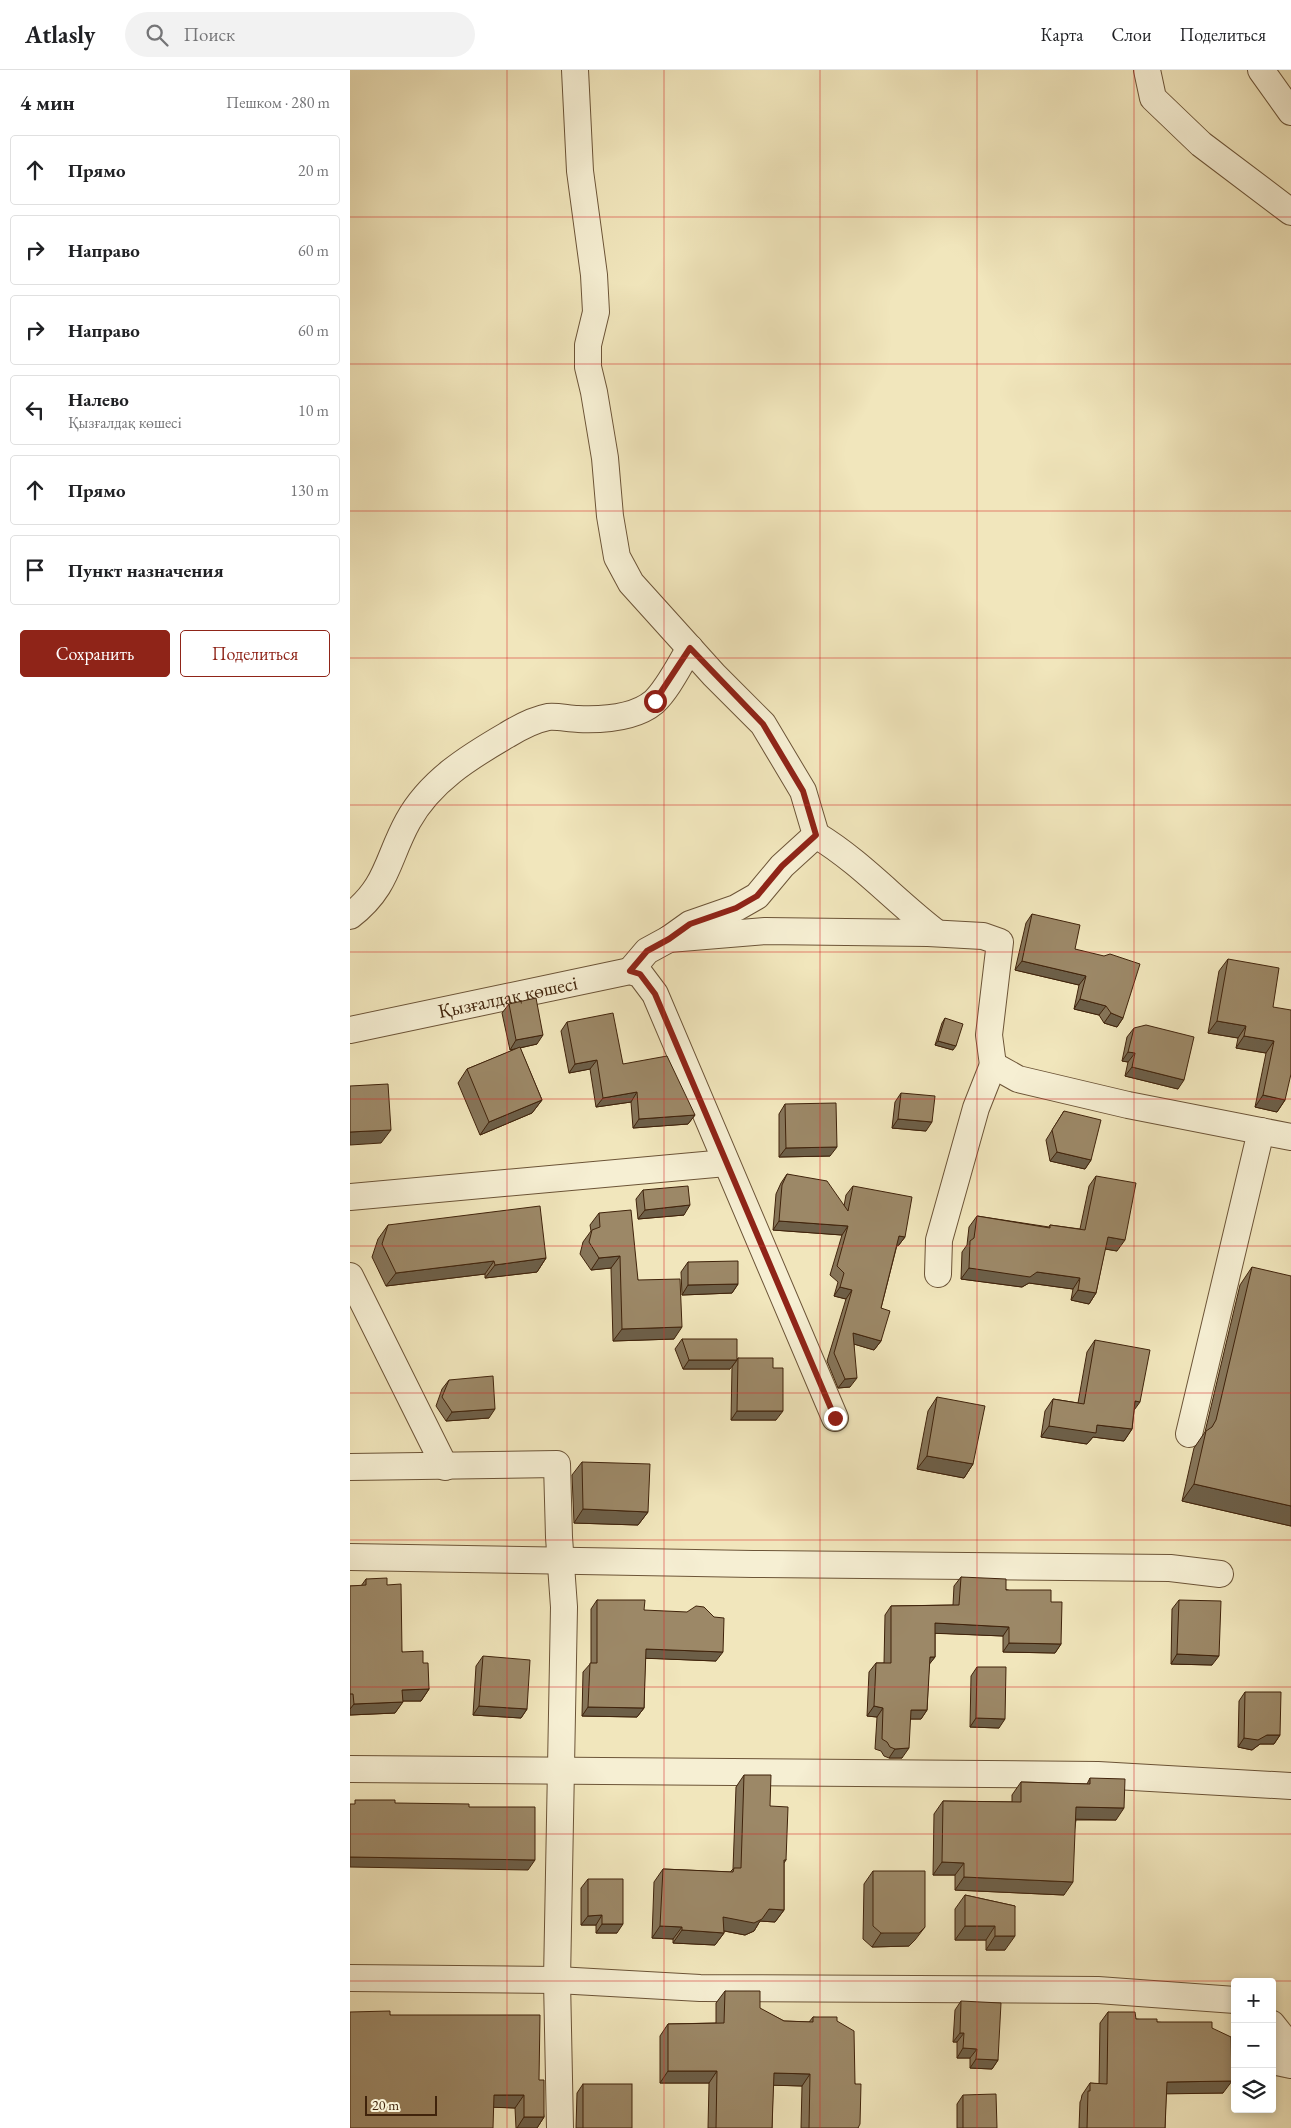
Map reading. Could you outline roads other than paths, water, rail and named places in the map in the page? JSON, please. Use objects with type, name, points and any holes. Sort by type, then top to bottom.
[{"type":"street","points":[[575,70],[580,172],[594,275],[596,312],[588,345],[588,367],[605,458],[610,516],[617,557],[631,582],[690,648],[763,724],[803,791],[816,835],[837,847],[937,933]]},
{"type":"street","points":[[1147,70],[1153,98],[1201,144],[1291,212]]},
{"type":"street","points":[[1261,70],[1291,112]]},
{"type":"street","points":[[350,916],[367,902],[384,878],[408,821],[423,798],[446,774],[506,735],[530,722],[550,717],[580,719],[612,717],[640,712],[655,701],[690,648]]},
{"type":"street","points":[[816,835],[782,866],[757,896],[736,908],[690,924],[669,939],[647,951],[630,971],[640,974],[655,994],[835,1418]]},
{"type":"street","points":[[669,939],[765,931],[937,933],[983,936],[1000,942],[989,1035],[993,1065],[976,1108],[939,1240],[938,1274]]},
{"type":"street","name":"Қызғалдақ көшесі","points":[[350,1030],[630,971]]},
{"type":"street","points":[[993,1065],[1018,1079],[1128,1104],[1291,1137]]},
{"type":"street","points":[[1189,1434],[1261,1131]]},
{"type":"street","points":[[350,1197],[726,1163]]},
{"type":"street","points":[[350,1276],[445,1466]]},
{"type":"street","points":[[350,1467],[557,1464],[558,1537],[562,1559],[564,1607],[557,1980],[560,2128]]},
{"type":"street","points":[[350,1557],[562,1559],[753,1564],[1170,1568],[1220,1574]]},
{"type":"street","points":[[350,1769],[1098,1775],[1291,1786]]},
{"type":"street","points":[[350,1978],[557,1980],[700,1988],[1098,1990],[1231,2000]]},
{"type":"street","points":[[1276,2014],[1291,2018]]},
{"type":"street","points":[[1276,2029],[1291,2048]]},
{"type":"street","points":[[1276,2063],[1291,2065]]}]
